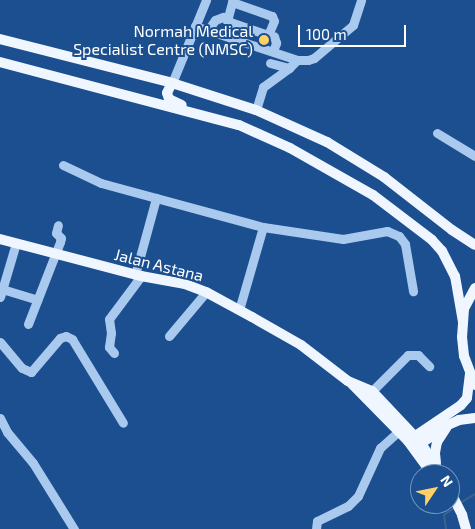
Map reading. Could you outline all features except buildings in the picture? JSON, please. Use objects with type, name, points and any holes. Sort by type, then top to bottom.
[{"type":"main road","points":[[0,39],[172,83],[256,110],[327,142],[384,177],[452,230],[475,245]]},
{"type":"main road","points":[[0,62],[239,125]]},
{"type":"main road","points":[[172,83],[167,93],[169,99],[174,103],[227,119],[290,148],[373,195],[432,240],[446,258],[455,276],[463,322]]},
{"type":"main road","name":"Jalan Astana","points":[[0,239],[138,275],[185,284],[206,292],[301,345],[348,380],[399,431],[415,442]]},
{"type":"main road","points":[[475,288],[467,301],[463,322],[462,347],[475,385]]},
{"type":"main road","points":[[415,442],[467,398],[470,374]]},
{"type":"main road","name":"Jalan Astana","points":[[348,380],[372,391],[393,412],[430,464]]},
{"type":"main road","points":[[393,412],[408,424],[415,426],[434,425]]},
{"type":"main road","points":[[415,442],[459,420],[475,418]]},
{"type":"main road","points":[[436,464],[437,442],[448,425]]},
{"type":"main road","points":[[458,514],[466,529]]},
{"type":"street","points":[[172,83],[206,0]]},
{"type":"street","points":[[196,26],[296,60],[314,58],[351,27],[361,0]]},
{"type":"street","points":[[234,1],[272,16],[274,22],[268,35],[227,21],[234,1]]},
{"type":"street","points":[[208,30],[214,20],[223,18]]},
{"type":"street","points":[[273,51],[276,43],[274,36]]},
{"type":"street","points":[[256,110],[263,87],[289,68],[296,60]]},
{"type":"street","points":[[270,63],[289,68]]},
{"type":"street","points":[[437,133],[475,156]]},
{"type":"street","points":[[63,165],[101,183],[263,227],[343,239],[387,231],[398,236],[405,244],[414,290]]},
{"type":"street","points":[[114,353],[109,347],[111,333],[109,320],[138,275],[156,198]]},
{"type":"street","points":[[28,324],[56,255],[65,239],[56,233],[58,225]]},
{"type":"street","points":[[239,310],[263,227]]},
{"type":"street","points":[[16,243],[1,293],[37,300]]},
{"type":"street","points":[[169,336],[206,292]]},
{"type":"street","points":[[0,342],[22,368],[31,372],[60,338],[66,336],[72,339],[123,423]]},
{"type":"street","points":[[372,391],[408,355],[418,355],[429,366]]},
{"type":"street","points":[[0,418],[7,432],[33,462],[74,529]]},
{"type":"street","points":[[316,529],[317,521],[348,506],[358,496],[380,448],[399,431]]},
{"type":"waterway","points":[[460,503],[475,494]]},
{"type":"waterway","points":[[445,514],[446,529]]},
{"type":"place","name":"Normah Medical Specialist Centre (NMSC)","points":[[264,40]]}]
